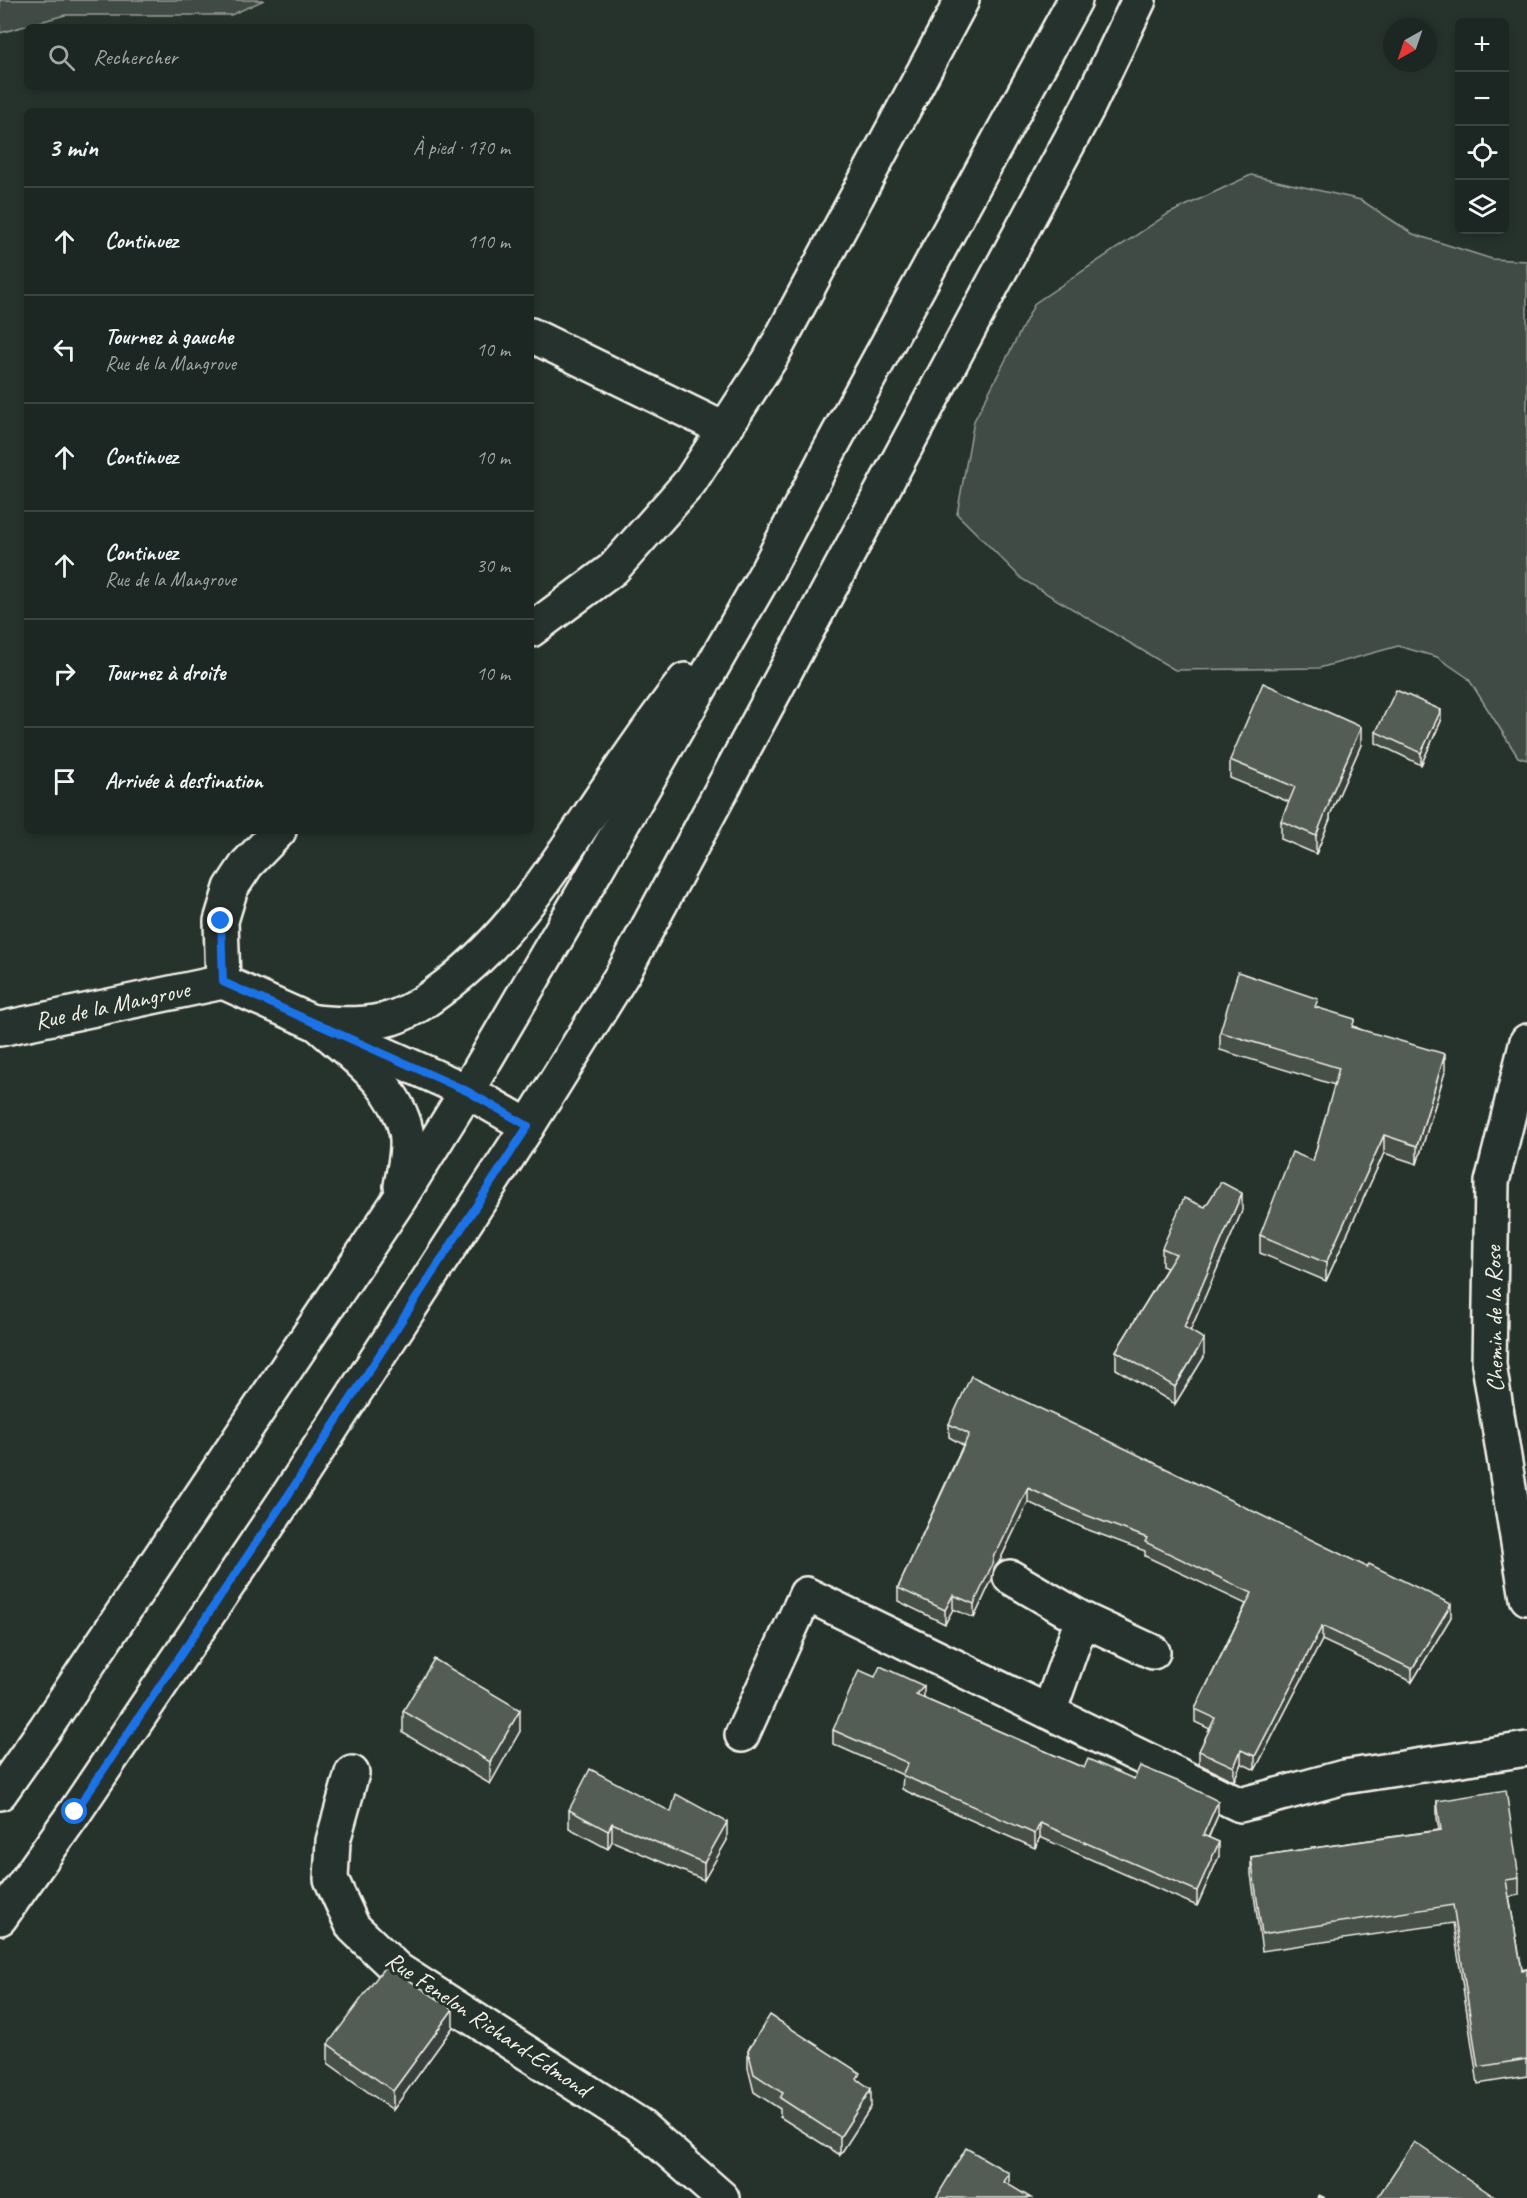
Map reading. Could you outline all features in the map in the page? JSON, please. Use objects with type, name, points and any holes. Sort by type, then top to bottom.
[{"type":"main road","points":[[534,628],[613,569],[690,482],[770,359],[962,0]]},
{"type":"main road","points":[[0,1793],[52,1719],[399,1200],[467,1091],[767,571],[828,453],[1075,0]]},
{"type":"main road","points":[[0,1918],[75,1812],[281,1507],[528,1126],[625,970],[1088,107],[1139,0]]},
{"type":"main road","points":[[534,336],[724,429]]},
{"type":"main road","points":[[315,1022],[358,1025],[392,1018],[424,1003],[465,971],[514,922],[554,869],[657,717],[767,571]]},
{"type":"main road","points":[[223,982],[221,921],[231,888],[247,864],[276,834]]},
{"type":"main road","name":"Rue de la Mangrove","points":[[0,1029],[223,982],[467,1091]]},
{"type":"main road","points":[[315,1022],[374,1076],[393,1099],[401,1114],[407,1132],[406,1157],[399,1200]]},
{"type":"main road","name":"Chemin de la Rose","points":[[1527,1041],[1492,1182],[1490,1365],[1527,1598]]},
{"type":"main road","points":[[467,1091],[528,1126]]},
{"type":"main road","points":[[1010,1577],[1082,1619],[1153,1652]]},
{"type":"main road","points":[[742,1735],[806,1594],[1240,1805],[1344,1777],[1527,1749]]},
{"type":"main road","points":[[1049,1712],[1082,1619]]},
{"type":"main road","name":"Rue Fenelon Richard-Edmond","points":[[352,1773],[333,1841],[331,1879],[353,1927],[398,1970],[638,2124],[722,2198]]},
{"type":"shaded area","points":[[0,0],[264,0],[231,15],[65,15],[32,24],[24,24],[24,26],[0,33]]},
{"type":"shaded area","points":[[1251,175],[1361,200],[1413,234],[1492,259],[1527,261],[1527,760],[1518,757],[1468,678],[1437,657],[1398,646],[1319,668],[1175,670],[1022,579],[957,514],[974,421],[1035,303],[1168,214]]},
{"type":"building","points":[[1263,683],[1361,727],[1316,836],[1281,821],[1295,787],[1230,760]]},
{"type":"building","points":[[1396,690],[1441,710],[1421,753],[1376,732]]},
{"type":"building","points":[[1238,972],[1318,999],[1315,1007],[1355,1019],[1352,1027],[1445,1054],[1417,1146],[1384,1135],[1326,1263],[1260,1235],[1292,1152],[1313,1161],[1339,1068],[1220,1032]]},
{"type":"building","points":[[1221,1182],[1242,1193],[1184,1327],[1204,1339],[1175,1387],[1116,1351],[1176,1254],[1162,1248],[1184,1198],[1205,1207]]},
{"type":"building","points":[[971,1376],[1367,1567],[1369,1564],[1451,1604],[1412,1669],[1322,1626],[1255,1756],[1241,1750],[1234,1767],[1199,1751],[1215,1718],[1195,1709],[1252,1593],[1145,1542],[1147,1538],[1086,1515],[1028,1488],[994,1554],[992,1565],[974,1604],[953,1595],[945,1610],[898,1588],[969,1434],[949,1424]]},
{"type":"building","points":[[434,1659],[520,1710],[490,1762],[403,1711]]},
{"type":"building","points":[[880,1666],[924,1686],[916,1695],[1084,1768],[1088,1759],[1134,1779],[1140,1766],[1218,1801],[1203,1835],[1219,1842],[1197,1891],[1040,1823],[1035,1834],[902,1775],[908,1763],[833,1730],[859,1670],[875,1677]]},
{"type":"building","points":[[590,1769],[671,1812],[676,1794],[727,1822],[704,1863],[612,1823],[608,1831],[569,1810]]},
{"type":"building","points":[[1506,1790],[1519,1878],[1506,1880],[1522,1970],[1527,1969],[1527,2059],[1478,2067],[1453,1905],[1262,1934],[1251,1857],[1441,1830],[1437,1801]]},
{"type":"building","points":[[386,1965],[453,2009],[393,2091],[328,2044]]},
{"type":"building","points":[[770,2015],[860,2073],[857,2079],[871,2089],[840,2137],[780,2098],[783,2093],[754,2074],[748,2050]]},
{"type":"building","points":[[1414,2142],[1496,2198],[1377,2198]]},
{"type":"building","points":[[966,2148],[1009,2173],[1004,2182],[1031,2198],[936,2198]]},
{"type":"route","points":[[75,1812],[287,1497],[528,1126],[467,1091],[223,982],[221,921]]}]
